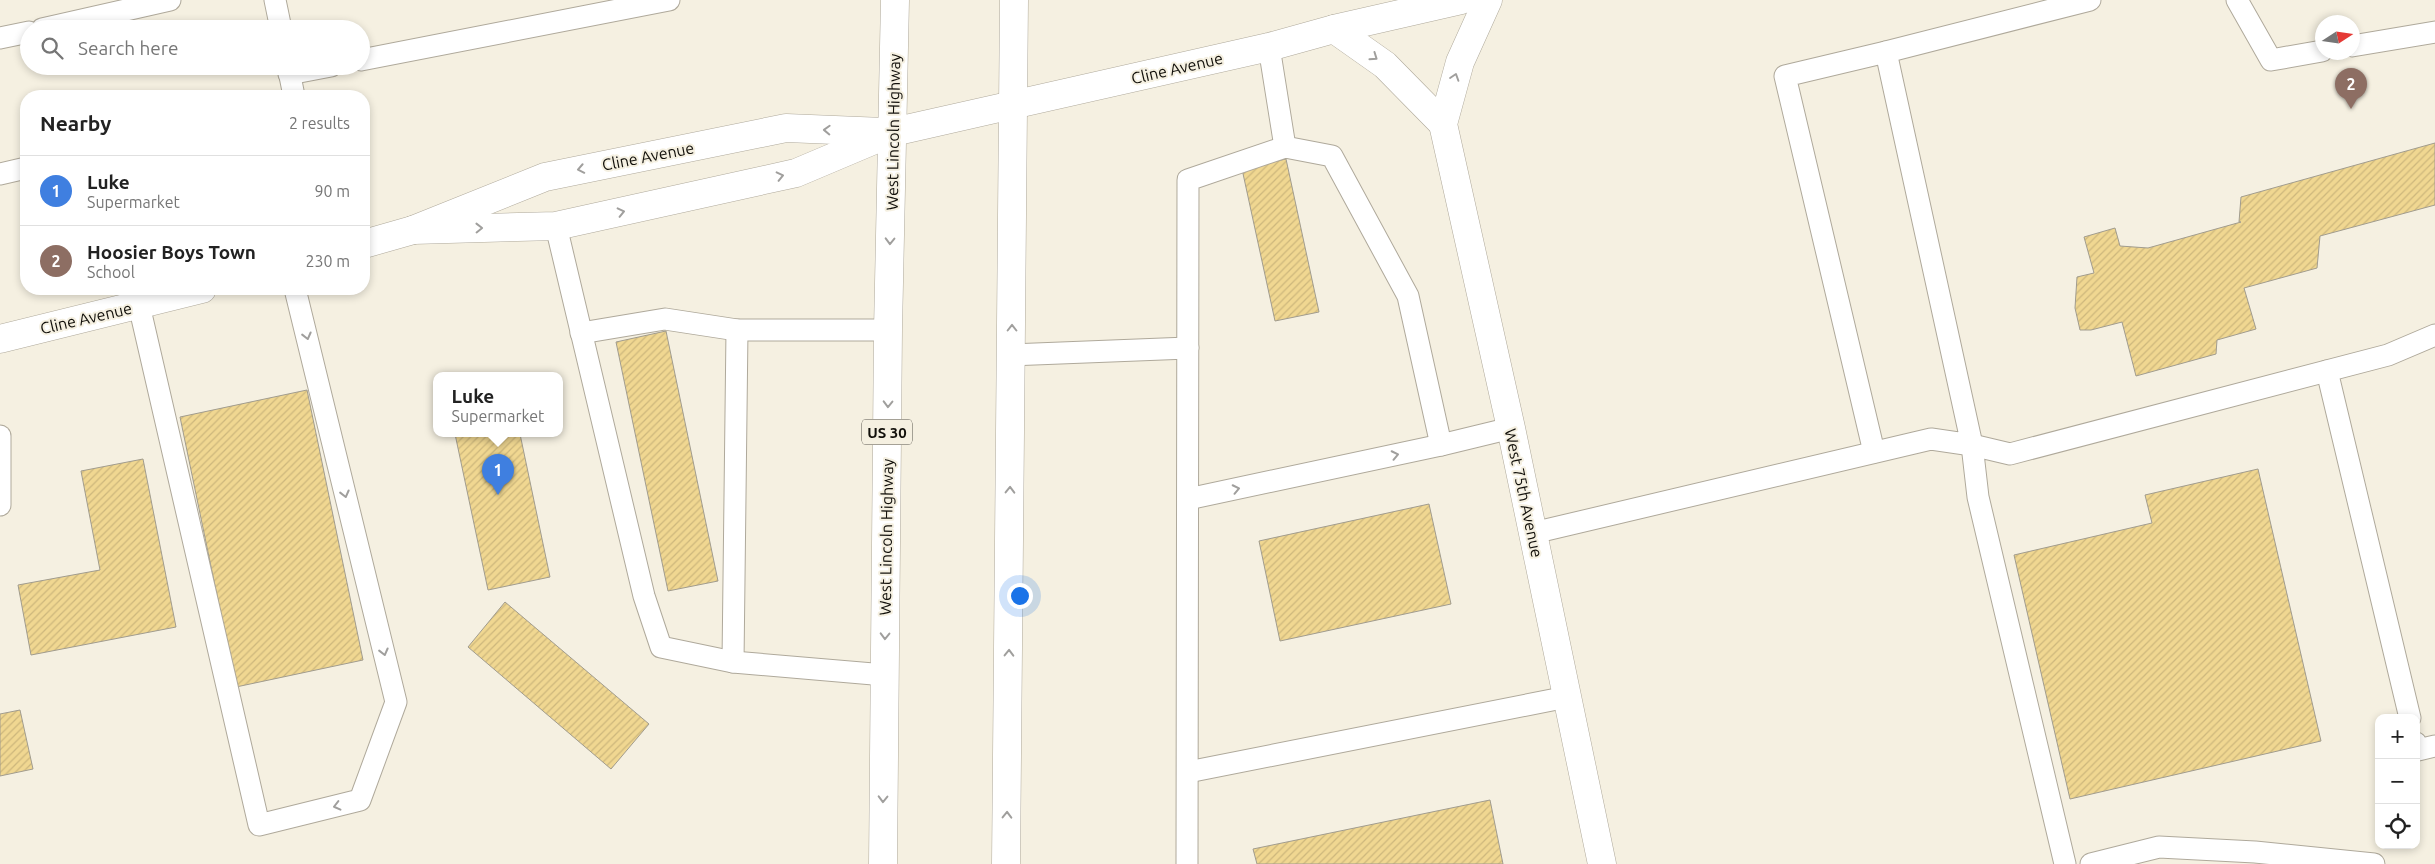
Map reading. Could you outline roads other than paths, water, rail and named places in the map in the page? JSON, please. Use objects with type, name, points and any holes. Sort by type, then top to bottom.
[{"type":"street","name":"West Lincoln Highway","points":[[882,864],[888,330],[895,0]]},
{"type":"street","points":[[1006,864],[1014,0]]},
{"type":"street","name":"Cline Avenue","points":[[413,230],[556,226],[796,173],[893,132],[1269,47],[1334,29],[1461,0]]},
{"type":"street","name":"West 75th Avenue","points":[[1488,0],[1460,62],[1443,124],[1511,428],[1602,864]]},
{"type":"street","points":[[1334,29],[1385,65],[1443,124]]},
{"type":"street","name":"Cline Avenue","points":[[370,242],[413,230],[545,177],[786,128],[893,132]]},
{"type":"street","name":"Cline Avenue","points":[[0,339],[178,295]]},
{"type":"lane","points":[[82,20],[170,0]]},
{"type":"lane","points":[[275,0],[279,20]]},
{"type":"lane","points":[[370,58],[669,0]]},
{"type":"lane","points":[[1874,452],[1785,76],[2090,0]]},
{"type":"lane","points":[[2237,0],[2271,60],[2315,52]]},
{"type":"lane","points":[[2360,45],[2435,32]]},
{"type":"lane","points":[[0,38],[20,34]]},
{"type":"lane","points":[[1269,47],[1285,147]]},
{"type":"lane","points":[[1886,52],[1972,445],[1978,497],[2065,864]]},
{"type":"lane","points":[[289,75],[293,90]]},
{"type":"lane","points":[[1187,864],[1188,180],[1285,147],[1332,156],[1408,296],[1441,445]]},
{"type":"lane","points":[[0,174],[20,169]]},
{"type":"lane","points":[[556,226],[644,596],[661,647],[733,662],[885,676]]},
{"type":"lane","points":[[139,305],[259,825],[360,800],[396,702],[296,295]]},
{"type":"lane","points":[[581,333],[665,319],[737,330],[888,330]]},
{"type":"lane","points":[[733,662],[737,330]]},
{"type":"lane","points":[[1533,533],[1931,439],[1972,445],[2010,454],[2388,355],[2435,335]]},
{"type":"lane","points":[[1012,355],[1188,348]]},
{"type":"lane","points":[[2327,372],[2409,714]]},
{"type":"lane","points":[[1188,499],[1441,445],[1511,428]]},
{"type":"lane","points":[[0,436],[0,505]]},
{"type":"lane","points":[[1188,772],[1566,697]]},
{"type":"lane","points":[[2420,750],[2435,746]]},
{"type":"lane","points":[[2091,864],[2159,847],[2255,852],[2374,864]]},
{"type":"place","name":"Hoosier Boys Town","points":[[2351,109]]},
{"type":"place","name":"Luke","points":[[498,495]]}]
